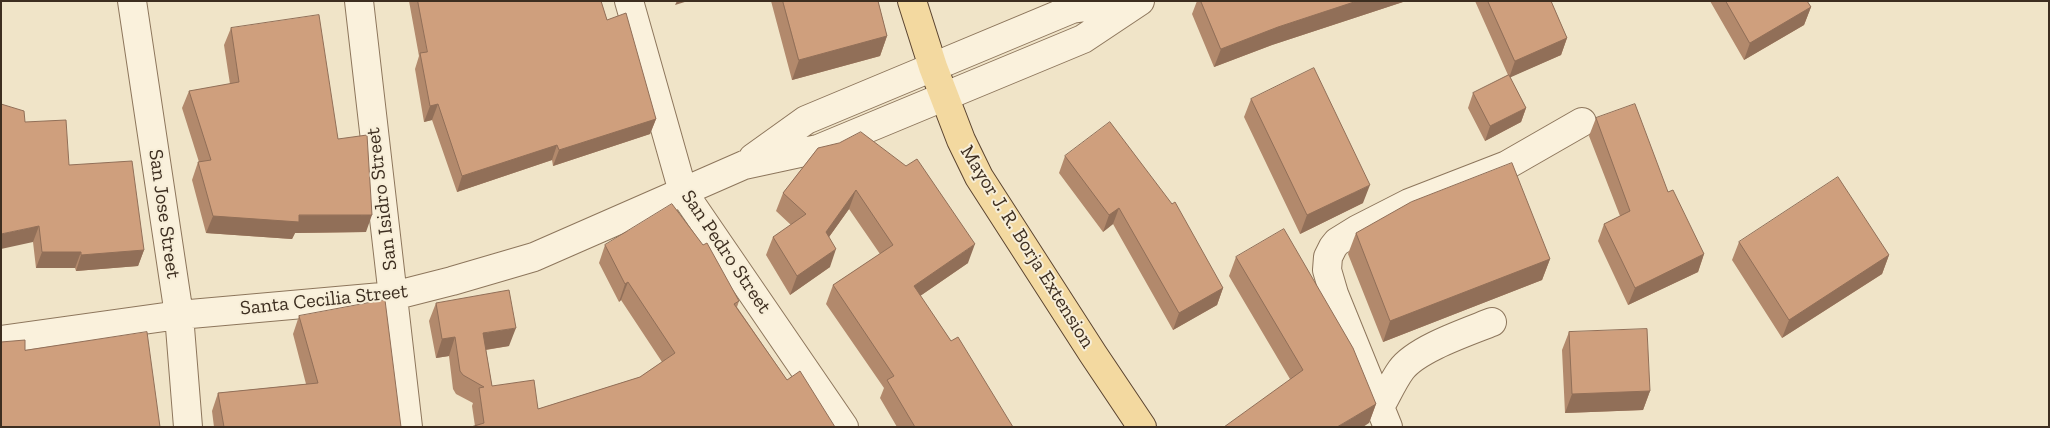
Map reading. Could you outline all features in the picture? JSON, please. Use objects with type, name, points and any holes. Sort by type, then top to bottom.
[{"type":"main road","name":"Mayor J. R. Borja Extension","points":[[912,1],[944,96],[961,140],[979,177],[1087,346],[1142,427]]},
{"type":"street","name":"San Jose Street","points":[[132,1],[179,315],[188,427]]},
{"type":"street","name":"San Isidro Street","points":[[359,1],[408,427]]},
{"type":"street","name":"San Pedro Street","points":[[629,1],[683,192],[844,427]]},
{"type":"street","name":"Santa Cecilia Street","points":[[744,165],[806,120],[1072,9],[1128,1]]},
{"type":"street","name":"Santa Cecilia Street","points":[[1,340],[179,315],[393,296],[534,257],[744,165],[818,149],[1083,39],[1140,1]]},
{"type":"street","points":[[1384,417],[1326,270],[1328,257],[1333,247],[1358,229],[1409,203],[1506,165],[1582,122]]},
{"type":"street","points":[[1384,417],[1401,369],[1412,358],[1492,322]]},
{"type":"building","points":[[418,1],[601,1],[607,20],[626,13],[656,119],[559,150],[557,145],[462,176],[438,104],[430,106],[420,53],[427,52]]},
{"type":"building","points":[[783,1],[878,1],[887,36],[799,60]]},
{"type":"building","points":[[1201,1],[1357,1],[1278,27],[1221,49]]},
{"type":"building","points":[[1488,1],[1551,1],[1567,38],[1515,61]]},
{"type":"building","points":[[1726,1],[1807,1],[1811,7],[1750,43]]},
{"type":"building","points":[[319,15],[338,139],[367,135],[372,215],[299,215],[299,222],[213,216],[198,162],[211,160],[189,91],[239,82],[231,28]]},
{"type":"building","points":[[1314,68],[1370,185],[1307,215],[1251,99]]},
{"type":"building","points":[[1509,75],[1526,108],[1490,126],[1473,93]]},
{"type":"building","points":[[1,104],[24,111],[25,122],[66,120],[69,165],[132,161],[144,250],[81,255],[81,252],[42,252],[39,226],[1,234]]},
{"type":"building","points":[[1635,104],[1668,192],[1673,190],[1704,254],[1635,288],[1604,224],[1630,211],[1596,118]]},
{"type":"building","points":[[1110,122],[1172,204],[1175,202],[1223,288],[1179,313],[1119,208],[1109,215],[1065,156]]},
{"type":"building","points":[[861,132],[906,166],[917,159],[975,244],[914,286],[951,341],[958,337],[1013,427],[915,427],[887,380],[894,376],[833,285],[893,245],[856,190],[826,232],[836,249],[797,276],[773,237],[806,214],[783,193],[818,148],[839,143]]},
{"type":"building","points":[[1512,163],[1550,259],[1390,321],[1356,233],[1411,202]]},
{"type":"building","points":[[1838,177],[1889,255],[1789,320],[1739,242]]},
{"type":"building","points":[[672,204],[703,245],[707,243],[739,301],[734,304],[787,380],[800,371],[835,427],[471,427],[484,423],[479,388],[484,387],[463,375],[460,371],[455,337],[442,339],[436,303],[509,290],[516,328],[483,333],[492,386],[534,380],[538,409],[640,377],[675,353],[628,282],[625,284],[605,245]]},
{"type":"building","points":[[1284,229],[1353,348],[1376,404],[1337,427],[1224,427],[1303,370],[1236,257]]},
{"type":"building","points":[[385,300],[401,427],[224,427],[218,393],[318,383],[299,316]]},
{"type":"building","points":[[1647,329],[1650,391],[1572,394],[1569,332]]},
{"type":"building","points":[[147,332],[160,427],[1,427],[1,342],[25,340],[25,350]]}]
